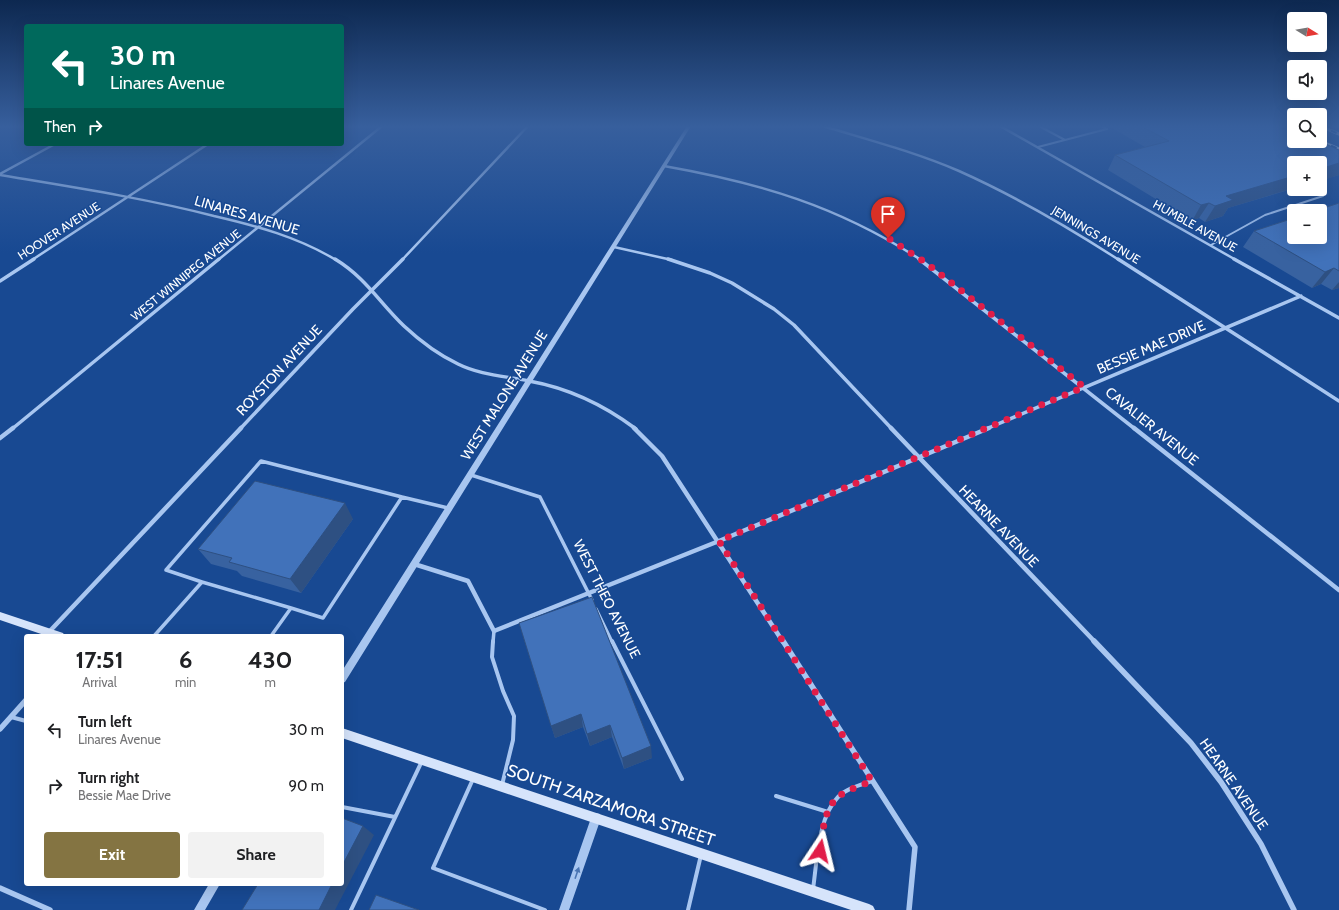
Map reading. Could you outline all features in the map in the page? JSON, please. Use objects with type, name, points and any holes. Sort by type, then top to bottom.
[{"type":"main road","points":[[0,616],[54,634]]},
{"type":"main road","name":"SOUTH ZARZAMORA STREET","points":[[344,734],[813,891],[848,906],[869,910]]},
{"type":"street","points":[[0,175],[12,168]]},
{"type":"street","name":"HOOVER AVENUE","points":[[0,281],[171,168]]},
{"type":"street","name":"WEST WINNIPEG AVENUE","points":[[0,438],[330,168]]},
{"type":"street","name":"ROYSTON AVENUE","points":[[49,632],[353,309],[373,291],[488,168]]},
{"type":"street","name":"WEST MALONE AVENUE","points":[[344,676],[662,168]]},
{"type":"street","name":"CAVALIER AVENUE","points":[[678,168],[711,174],[784,194],[859,224],[888,238],[926,263],[1339,590]]},
{"type":"street","name":"JENNINGS AVENUE","points":[[950,168],[1008,194],[1076,232],[1339,402]]},
{"type":"street","name":"HUMBLE AVENUE","points":[[1075,168],[1339,318]]},
{"type":"street","name":"LINARES AVENUE","points":[[0,175],[162,203],[259,227],[298,240],[325,253],[350,268],[403,325],[419,339],[458,364],[482,372],[530,381],[584,397],[602,406],[635,428],[662,456],[719,541],[914,847],[909,910]]},
{"type":"street","name":"HEARNE AVENUE","points":[[614,246],[663,256],[689,264],[731,282],[755,295],[780,312],[794,325],[917,456],[1192,743],[1219,777],[1244,815],[1268,856],[1294,910]]},
{"type":"street","name":"BESSIE MAE DRIVE","points":[[494,631],[719,541],[917,456],[1301,296]]},
{"type":"street","points":[[414,564],[468,581],[494,631]]},
{"type":"street","points":[[0,729],[24,702]]},
{"type":"street","points":[[564,910],[596,818]]},
{"type":"street","points":[[202,908],[214,886]]},
{"type":"street","points":[[0,888],[50,910]]},
{"type":"lane","points":[[1211,245],[1265,215],[1323,196]]},
{"type":"lane","points":[[402,497],[323,618],[166,570],[261,461],[450,508]]},
{"type":"lane","name":"WEST THEO AVENUE","points":[[471,475],[540,497],[682,779]]},
{"type":"lane","points":[[156,634],[202,582]]},
{"type":"lane","points":[[272,634],[291,608]]},
{"type":"lane","points":[[494,631],[492,657],[503,691],[514,716],[513,740],[501,786]]},
{"type":"lane","points":[[11,717],[24,720]]},
{"type":"lane","points":[[350,910],[422,760]]},
{"type":"lane","points":[[473,777],[433,868],[545,910]]},
{"type":"lane","points":[[813,891],[828,812],[839,796],[872,781]]},
{"type":"lane","points":[[776,796],[828,812]]},
{"type":"lane","points":[[344,807],[395,817]]},
{"type":"lane","points":[[688,910],[702,854]]},
{"type":"building","points":[[1138,168],[1287,168],[1287,178],[1226,196],[1233,200],[1215,206],[1209,203],[1201,205]]},
{"type":"building","points":[[1339,203],[1339,271],[1334,268],[1325,272],[1254,231],[1287,220],[1287,244],[1327,244],[1327,207]]},
{"type":"building","points":[[255,481],[345,503],[290,579],[229,562],[232,558],[198,549]]},
{"type":"building","points":[[592,597],[651,746],[622,758],[610,725],[587,734],[581,714],[551,726],[519,623]]},
{"type":"building","points":[[344,819],[363,826],[344,862]]},
{"type":"building","points":[[257,886],[331,886],[319,910],[242,910]]},
{"type":"building","points":[[376,895],[419,910],[369,910]]},
{"type":"route","points":[[820,851],[824,823],[833,804],[839,796],[872,781],[719,541],[917,456],[1084,387],[926,263],[888,238]]}]
